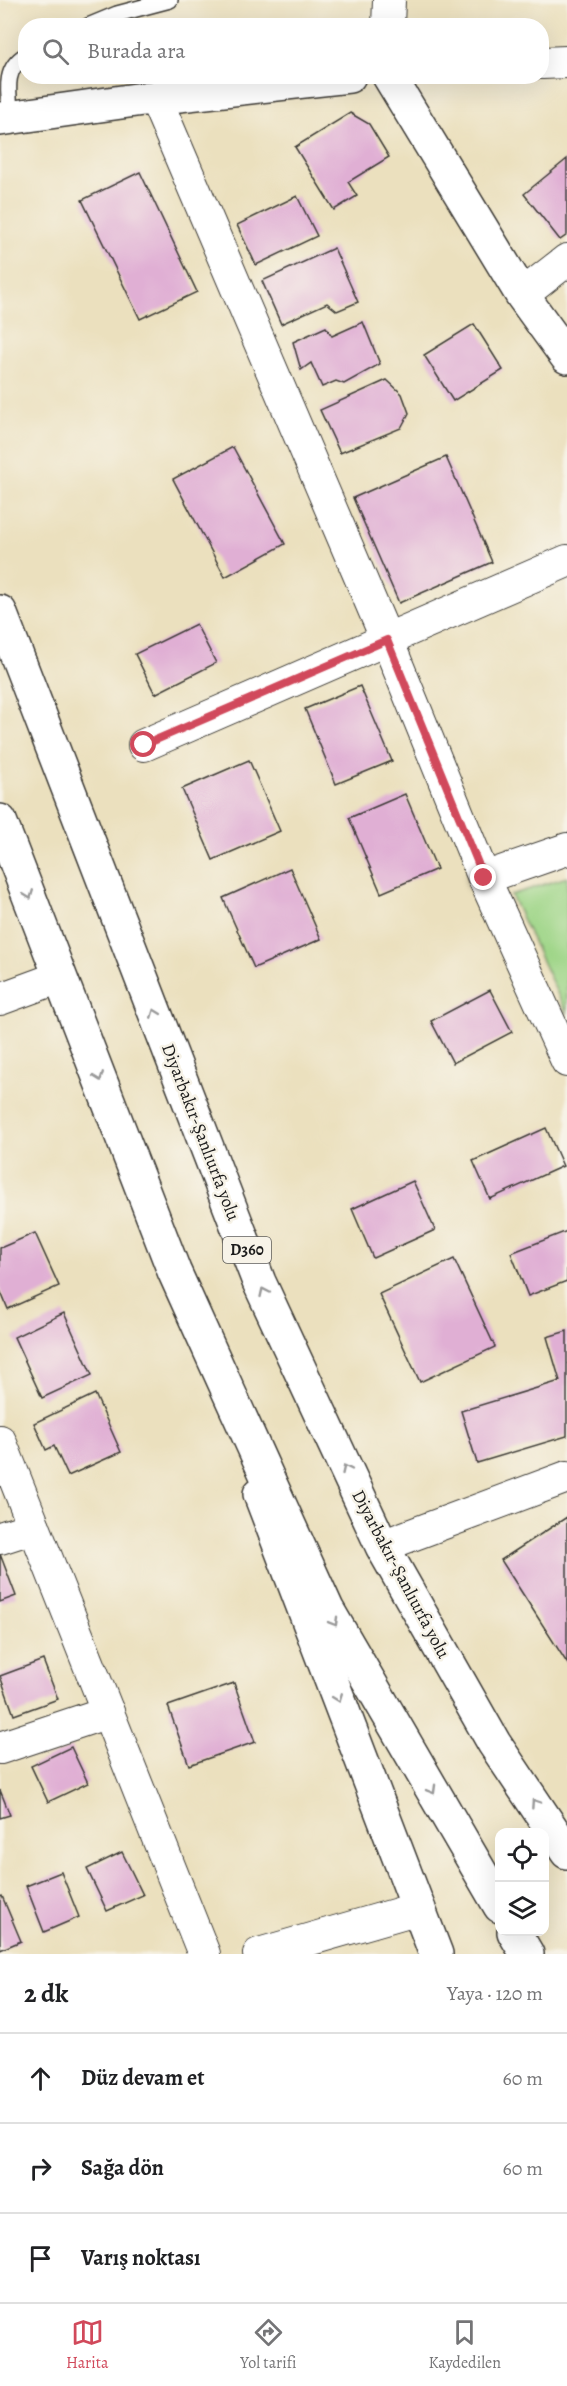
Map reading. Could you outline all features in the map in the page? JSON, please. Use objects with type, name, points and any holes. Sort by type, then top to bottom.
[{"type":"main road","points":[[5,118],[155,97],[275,84]]},
{"type":"main road","points":[[394,84],[522,295],[567,357]]},
{"type":"main road","name":"Diyarbakır-Şanlıurfa yolu","points":[[0,612],[259,1282],[382,1546],[494,1743],[567,1852]]},
{"type":"main road","points":[[0,821],[436,1954]]},
{"type":"main road","points":[[174,1271],[327,1609],[495,1897]]},
{"type":"main road","points":[[516,1936],[527,1954]]},
{"type":"street","points":[[388,18],[389,0]]},
{"type":"street","points":[[549,63],[567,62]]},
{"type":"street","points":[[155,97],[387,640],[484,878],[567,1061]]},
{"type":"street","points":[[522,295],[567,260]]},
{"type":"street","points":[[144,745],[567,561]]},
{"type":"street","points":[[484,878],[567,849]]},
{"type":"street","points":[[0,999],[60,977]]},
{"type":"street","points":[[0,1442],[204,1954]]},
{"type":"street","points":[[382,1546],[567,1477]]},
{"type":"street","points":[[0,1538],[34,1527]]},
{"type":"street","points":[[0,1748],[108,1712]]},
{"type":"street","points":[[259,1954],[419,1908]]},
{"type":"lane","points":[[107,18],[170,0]]},
{"type":"lane","points":[[5,118],[8,75],[18,61]]},
{"type":"green space","points":[[567,877],[567,1014],[511,895]]},
{"type":"building","points":[[350,113],[369,124],[389,157],[348,182],[357,196],[334,210],[295,147]]},
{"type":"building","points":[[567,159],[567,235],[560,240],[524,194]]},
{"type":"building","points":[[140,172],[197,292],[140,319],[82,200]]},
{"type":"building","points":[[297,196],[317,236],[256,265],[237,225]]},
{"type":"building","points":[[334,248],[358,302],[337,311],[327,303],[281,324],[262,281]]},
{"type":"building","points":[[363,322],[380,364],[344,384],[336,381],[322,387],[311,363],[301,370],[293,342],[326,327],[332,336]]},
{"type":"building","points":[[474,324],[503,370],[453,401],[424,355]]},
{"type":"building","points":[[387,380],[402,394],[409,413],[401,428],[340,453],[320,410]]},
{"type":"building","points":[[233,447],[285,544],[225,577],[173,479]]},
{"type":"building","points":[[446,457],[492,562],[399,603],[353,498]]},
{"type":"building","points":[[196,624],[216,663],[155,694],[135,654]]},
{"type":"building","points":[[360,686],[392,761],[336,784],[305,709]]},
{"type":"building","points":[[249,760],[280,831],[213,860],[182,789]]},
{"type":"building","points":[[405,794],[437,869],[381,893],[349,818]]},
{"type":"building","points":[[290,868],[321,939],[254,968],[223,898]]},
{"type":"building","points":[[490,990],[512,1032],[453,1063],[431,1021]]},
{"type":"building","points":[[546,1128],[563,1166],[490,1199],[473,1161]]},
{"type":"building","points":[[413,1181],[435,1230],[373,1258],[352,1209]]},
{"type":"building","points":[[567,1231],[567,1281],[528,1296],[511,1253]]},
{"type":"building","points":[[35,1233],[59,1286],[8,1309],[0,1290],[0,1248]]},
{"type":"building","points":[[454,1259],[495,1347],[420,1382],[379,1294]]},
{"type":"building","points":[[64,1313],[92,1375],[42,1398],[14,1337]]},
{"type":"building","points":[[567,1331],[567,1436],[477,1463],[461,1411],[560,1381],[547,1337]]},
{"type":"building","points":[[95,1394],[121,1452],[68,1476],[54,1446],[46,1450],[34,1423]]},
{"type":"building","points":[[567,1517],[567,1663],[501,1560]]},
{"type":"building","points":[[0,1554],[16,1596],[0,1602]]},
{"type":"building","points":[[43,1660],[58,1699],[14,1715],[0,1676]]},
{"type":"building","points":[[234,1683],[255,1742],[189,1765],[168,1706]]},
{"type":"building","points":[[71,1747],[88,1783],[48,1802],[31,1766]]},
{"type":"building","points":[[0,1790],[10,1815],[0,1818]]},
{"type":"building","points":[[122,1852],[143,1895],[107,1911],[87,1869]]},
{"type":"building","points":[[61,1872],[79,1917],[44,1932],[26,1886]]},
{"type":"building","points":[[2,1896],[21,1941],[0,1950],[0,1897]]},
{"type":"route","points":[[144,745],[387,640],[484,878]]}]
